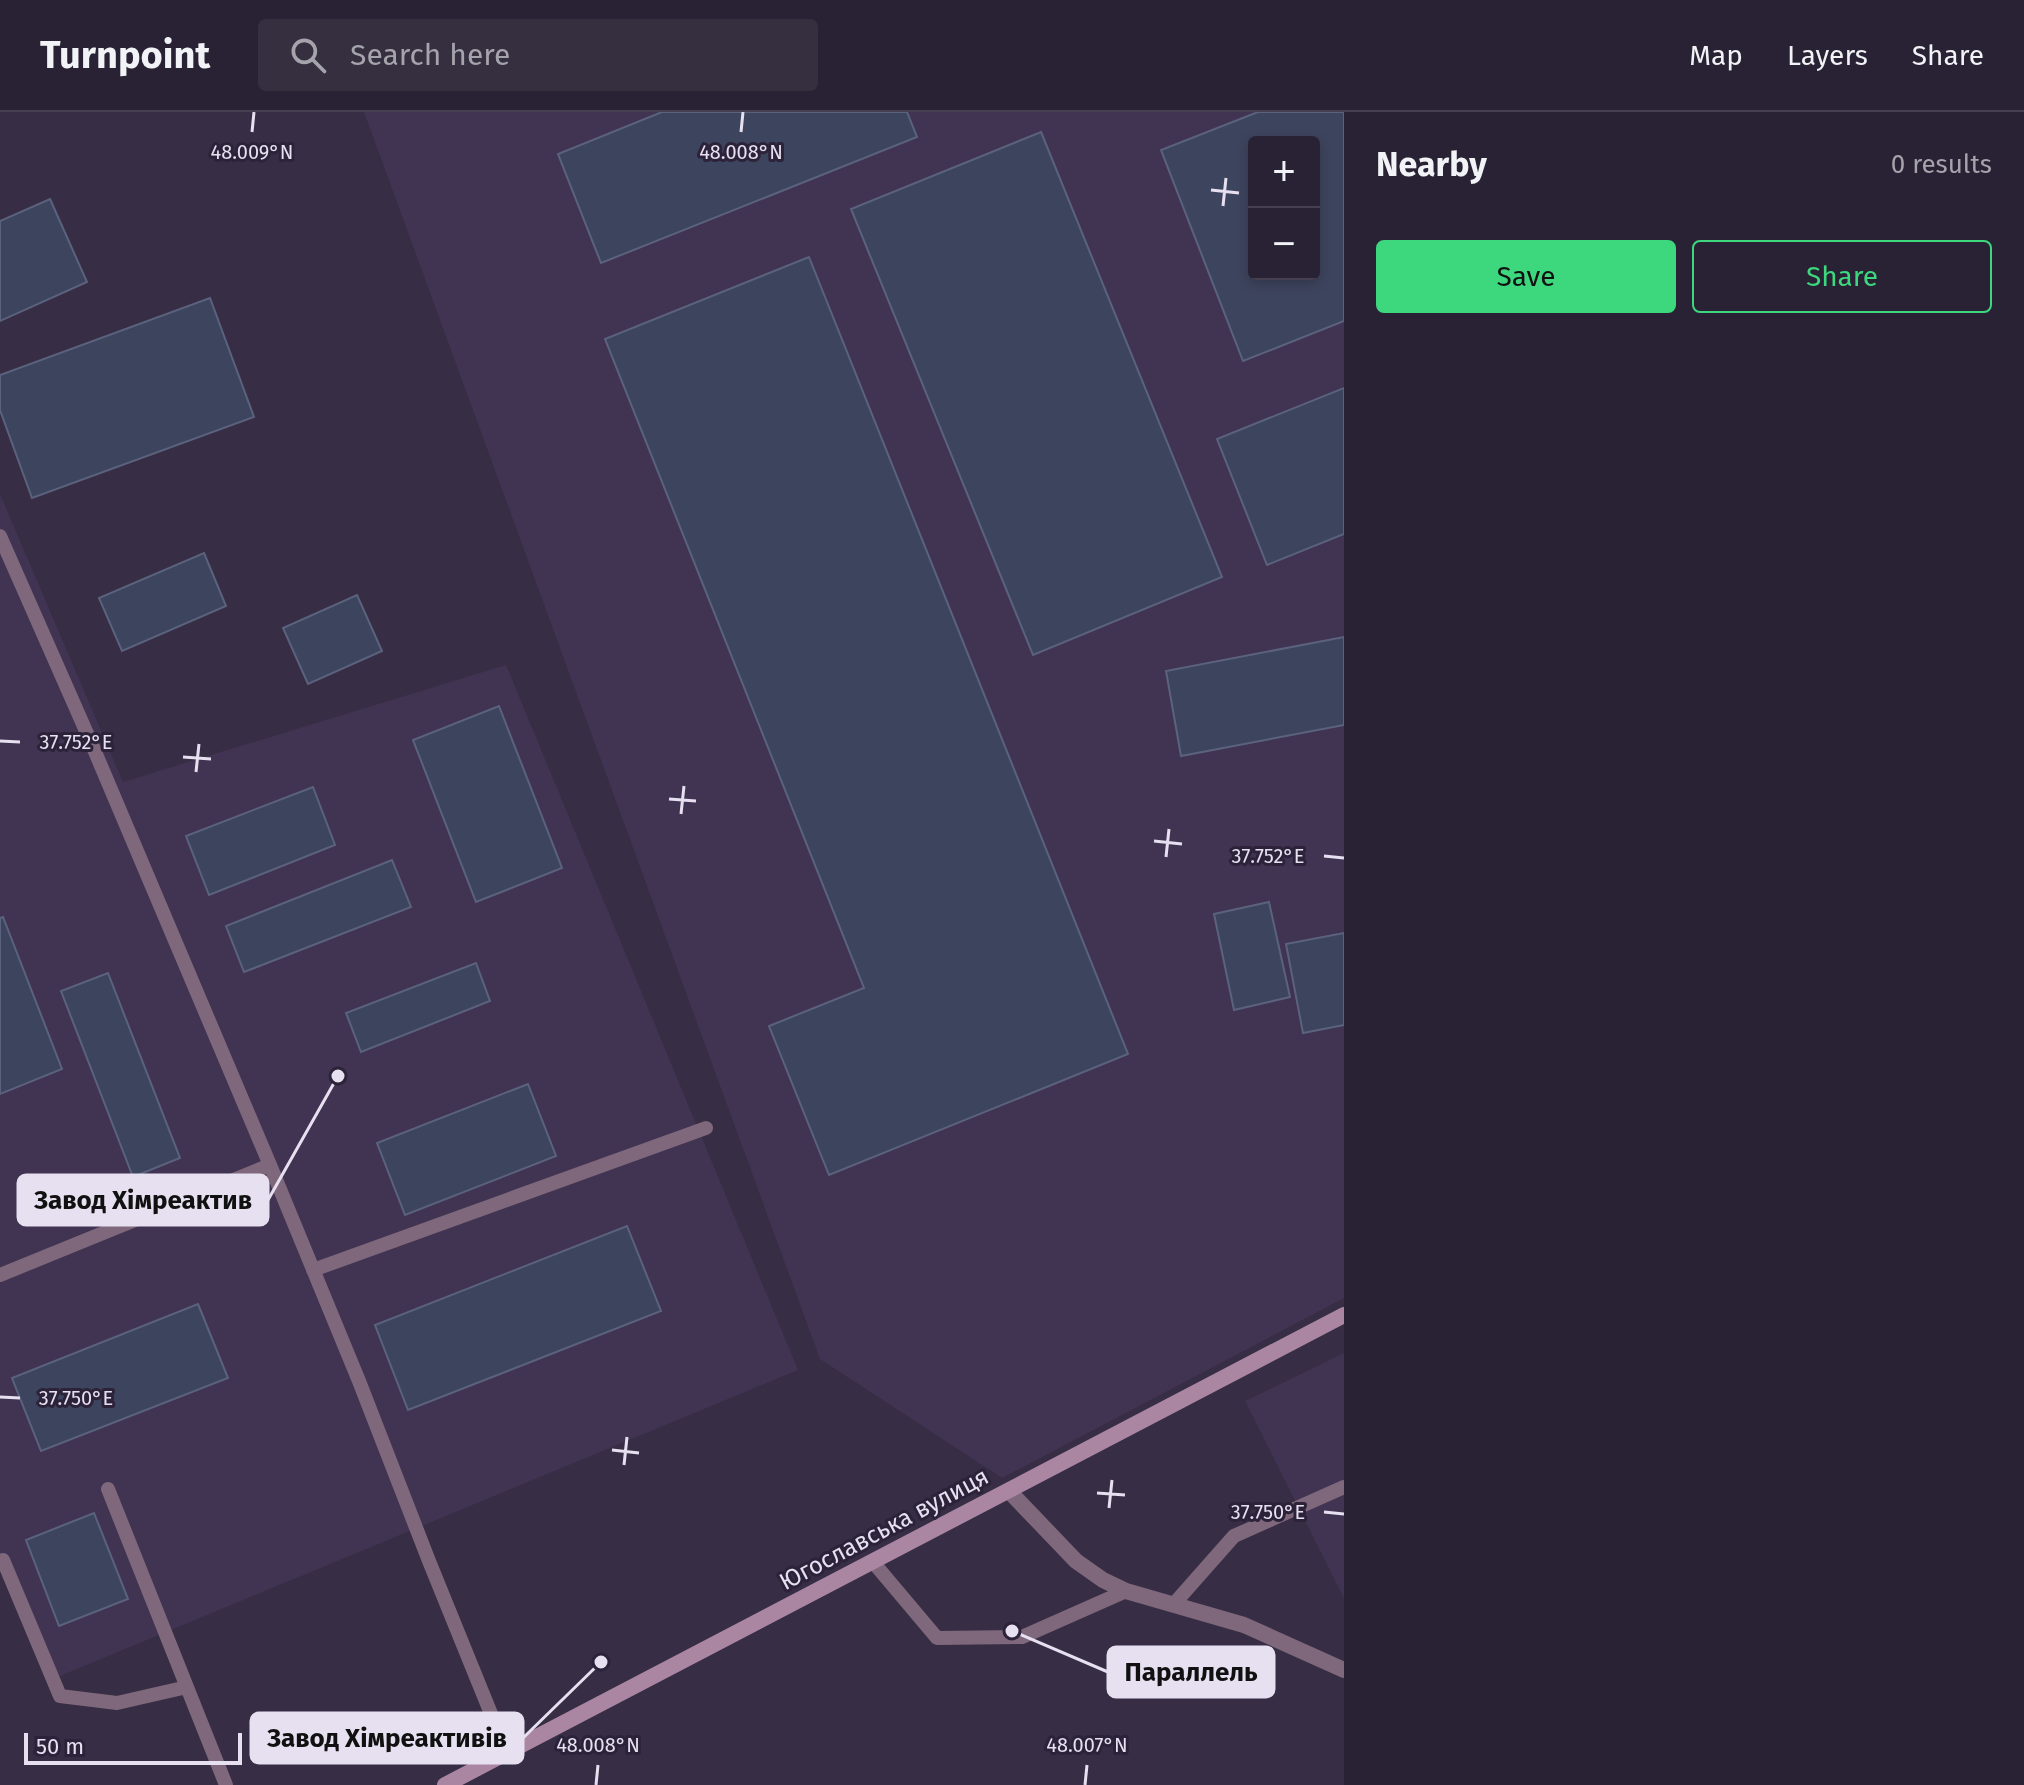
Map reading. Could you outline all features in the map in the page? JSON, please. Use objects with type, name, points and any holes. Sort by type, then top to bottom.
[{"type":"main road","name":"Югославська вулиця","points":[[445,1785],[1344,1315]]},
{"type":"street","points":[[1009,1491],[1076,1561],[1103,1580],[1126,1591],[1244,1625],[1344,1670]]},
{"type":"lane","points":[[0,536],[270,1165],[507,1753]]},
{"type":"lane","points":[[313,1270],[706,1128]]},
{"type":"lane","points":[[0,1275],[270,1165]]},
{"type":"lane","points":[[1173,1605],[1234,1536],[1344,1487]]},
{"type":"lane","points":[[108,1489],[226,1785]]},
{"type":"lane","points":[[3,1560],[60,1696],[117,1703],[187,1687]]},
{"type":"lane","points":[[873,1562],[937,1638],[1022,1637],[1126,1591]]},
{"type":"shaded area","points":[[364,112],[1344,112],[1344,1298],[1002,1478],[820,1359]]},
{"type":"shaded area","points":[[0,494],[123,782],[506,665],[798,1370],[55,1678],[0,1555]]},
{"type":"shaded area","points":[[1344,1353],[1344,1598],[1245,1401]]},
{"type":"building","points":[[662,112],[907,112],[917,137],[601,263],[558,154]]},
{"type":"building","points":[[1258,112],[1344,112],[1344,321],[1243,361],[1161,150]]},
{"type":"building","points":[[1041,132],[1222,577],[1033,655],[851,209]]},
{"type":"building","points":[[50,199],[87,282],[0,321],[0,221]]},
{"type":"building","points":[[809,257],[1128,1054],[829,1175],[769,1026],[864,988],[605,339]]},
{"type":"building","points":[[210,298],[254,417],[32,498],[0,410],[0,375]]},
{"type":"building","points":[[1344,388],[1344,534],[1267,565],[1217,439]]},
{"type":"building","points":[[204,553],[226,606],[122,651],[99,598]]},
{"type":"building","points":[[357,595],[382,651],[308,684],[283,628]]},
{"type":"building","points":[[1344,637],[1344,725],[1181,756],[1166,671]]},
{"type":"building","points":[[499,706],[562,868],[476,902],[413,740]]},
{"type":"building","points":[[313,787],[335,845],[209,895],[186,836]]},
{"type":"building","points":[[392,860],[411,907],[244,972],[226,926]]},
{"type":"building","points":[[1269,902],[1290,997],[1234,1010],[1214,914]]},
{"type":"building","points":[[3,917],[62,1069],[0,1094],[0,918]]},
{"type":"building","points":[[1344,933],[1344,1025],[1303,1033],[1286,944]]},
{"type":"building","points":[[476,963],[490,1001],[361,1052],[346,1013]]},
{"type":"building","points":[[108,973],[180,1158],[133,1177],[61,991]]},
{"type":"building","points":[[528,1084],[556,1156],[405,1215],[377,1143]]},
{"type":"building","points":[[627,1226],[661,1311],[408,1410],[375,1325]]},
{"type":"building","points":[[198,1304],[228,1378],[41,1451],[12,1378]]},
{"type":"building","points":[[94,1513],[128,1599],[59,1626],[26,1540]]},
{"type":"place","name":"Завод Хімреактив","points":[[338,1076]]},
{"type":"place","name":"Параллель","points":[[1012,1631]]},
{"type":"place","name":"Завод Хімреактивів","points":[[601,1662]]}]
